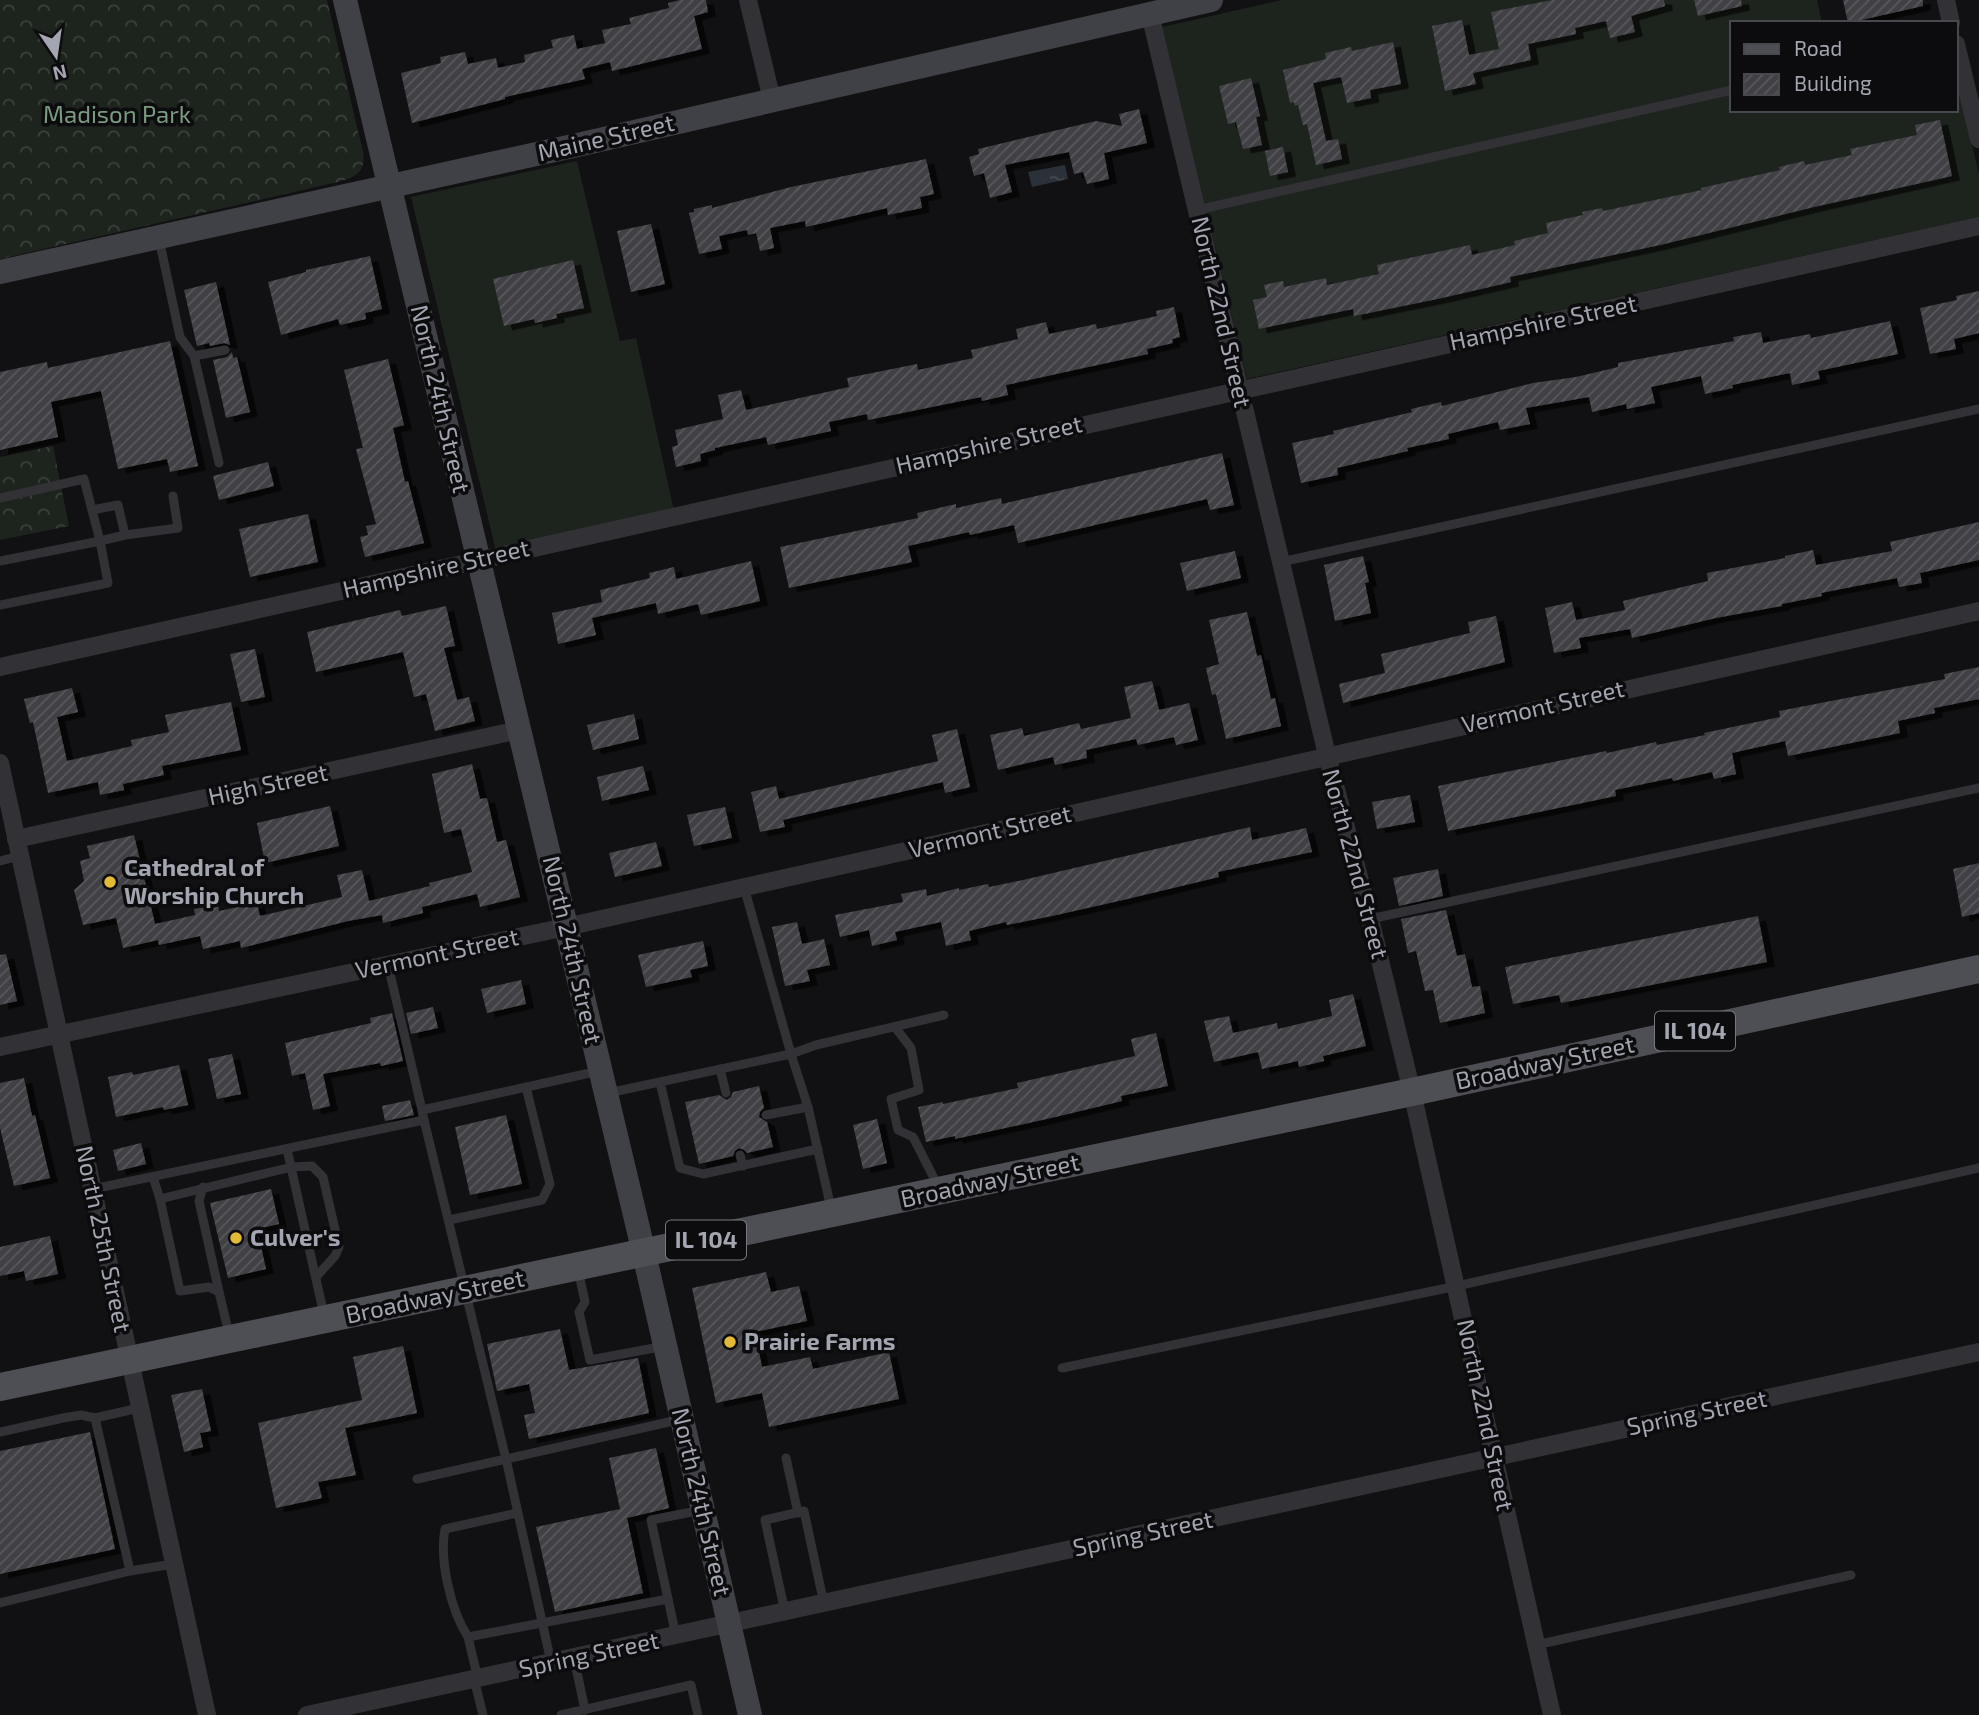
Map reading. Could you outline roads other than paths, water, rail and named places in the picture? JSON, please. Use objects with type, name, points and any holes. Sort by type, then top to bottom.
[{"type":"main road","name":"North 24th Street","points":[[345,0],[603,1082],[750,1715]]},
{"type":"main road","name":"Maine Street","points":[[0,272],[1211,0]]},
{"type":"main road","name":"Broadway Street","points":[[0,1387],[1412,1092],[1979,969]]},
{"type":"street","points":[[748,0],[772,100]]},
{"type":"street","points":[[1946,0],[1951,21]]},
{"type":"street","name":"North 22nd Street","points":[[1150,14],[1327,755],[1412,1092],[1552,1715]]},
{"type":"street","points":[[1958,52],[1979,139]]},
{"type":"street","name":"Hampshire Street","points":[[0,667],[1979,226]]},
{"type":"street","name":"Vermont Street","points":[[0,1046],[566,927],[1979,611]]},
{"type":"street","name":"High Street","points":[[18,848],[519,730]]},
{"type":"street","name":"North 25th Street","points":[[0,763],[207,1715]]},
{"type":"street","name":"Spring Street","points":[[307,1715],[1979,1352]]},
{"type":"lane","points":[[1197,210],[1730,90]]},
{"type":"lane","points":[[158,237],[180,337],[194,356],[219,463]]},
{"type":"lane","points":[[194,356],[225,350]]},
{"type":"lane","points":[[1281,562],[1979,409]]},
{"type":"lane","points":[[0,498],[84,479],[108,583],[0,605]]},
{"type":"lane","points":[[0,561],[125,535],[178,528],[173,496]]},
{"type":"lane","points":[[92,510],[118,505],[125,535]]},
{"type":"lane","points":[[1370,919],[1979,788]]},
{"type":"lane","points":[[0,861],[18,848]]},
{"type":"lane","points":[[744,887],[808,1107],[833,1213]]},
{"type":"lane","points":[[388,965],[506,1460],[551,1663]]},
{"type":"lane","points":[[422,1110],[526,1087],[603,1082],[660,1082],[791,1054],[816,1045],[944,1016]]},
{"type":"lane","points":[[895,1027],[911,1048],[919,1090],[891,1099],[898,1130],[913,1137],[940,1191]]},
{"type":"lane","points":[[720,1069],[726,1093]]},
{"type":"lane","points":[[660,1082],[680,1168],[703,1174],[818,1149]]},
{"type":"lane","points":[[449,1220],[542,1200],[550,1184],[526,1087]]},
{"type":"lane","points":[[766,1115],[808,1107]]},
{"type":"lane","points":[[93,1189],[424,1121]]},
{"type":"lane","points":[[287,1149],[325,1320]]},
{"type":"lane","points":[[740,1155],[743,1166]]},
{"type":"lane","points":[[160,1199],[292,1167],[313,1166],[323,1177],[339,1247],[335,1256],[316,1277]]},
{"type":"lane","points":[[1062,1368],[1457,1286],[1979,1168]]},
{"type":"lane","points":[[153,1177],[180,1291],[209,1287],[219,1292]]},
{"type":"lane","points":[[203,1187],[199,1201],[231,1340]]},
{"type":"lane","points":[[578,1267],[585,1302],[579,1312],[590,1360],[665,1346]]},
{"type":"lane","points":[[0,1432],[81,1415],[95,1418],[139,1408]]},
{"type":"lane","points":[[95,1418],[130,1571]]},
{"type":"lane","points":[[417,1479],[682,1419]]},
{"type":"lane","points":[[786,1458],[798,1513]]},
{"type":"lane","points":[[676,1636],[651,1520],[703,1510]]},
{"type":"lane","points":[[785,1612],[765,1520],[804,1511],[824,1604]]},
{"type":"lane","points":[[483,1715],[468,1637],[459,1623],[442,1547],[445,1530],[517,1513]]},
{"type":"lane","points":[[0,1603],[130,1571],[173,1564]]},
{"type":"lane","points":[[1536,1645],[1851,1575]]},
{"type":"lane","points":[[468,1637],[668,1599]]},
{"type":"lane","points":[[574,1658],[584,1710]]},
{"type":"lane","points":[[561,1715],[691,1685],[698,1715]]},
{"type":"water","points":[[1065,165],[1068,179],[1032,187],[1028,172]]},
{"type":"place","name":"Cathedral of Worship Church","points":[[110,882]]},
{"type":"place","name":"Culver's","points":[[236,1238]]},
{"type":"place","name":"Prairie Farms","points":[[730,1342]]},
{"type":"park label","name":"Madison Park","points":[[117,115]]}]
